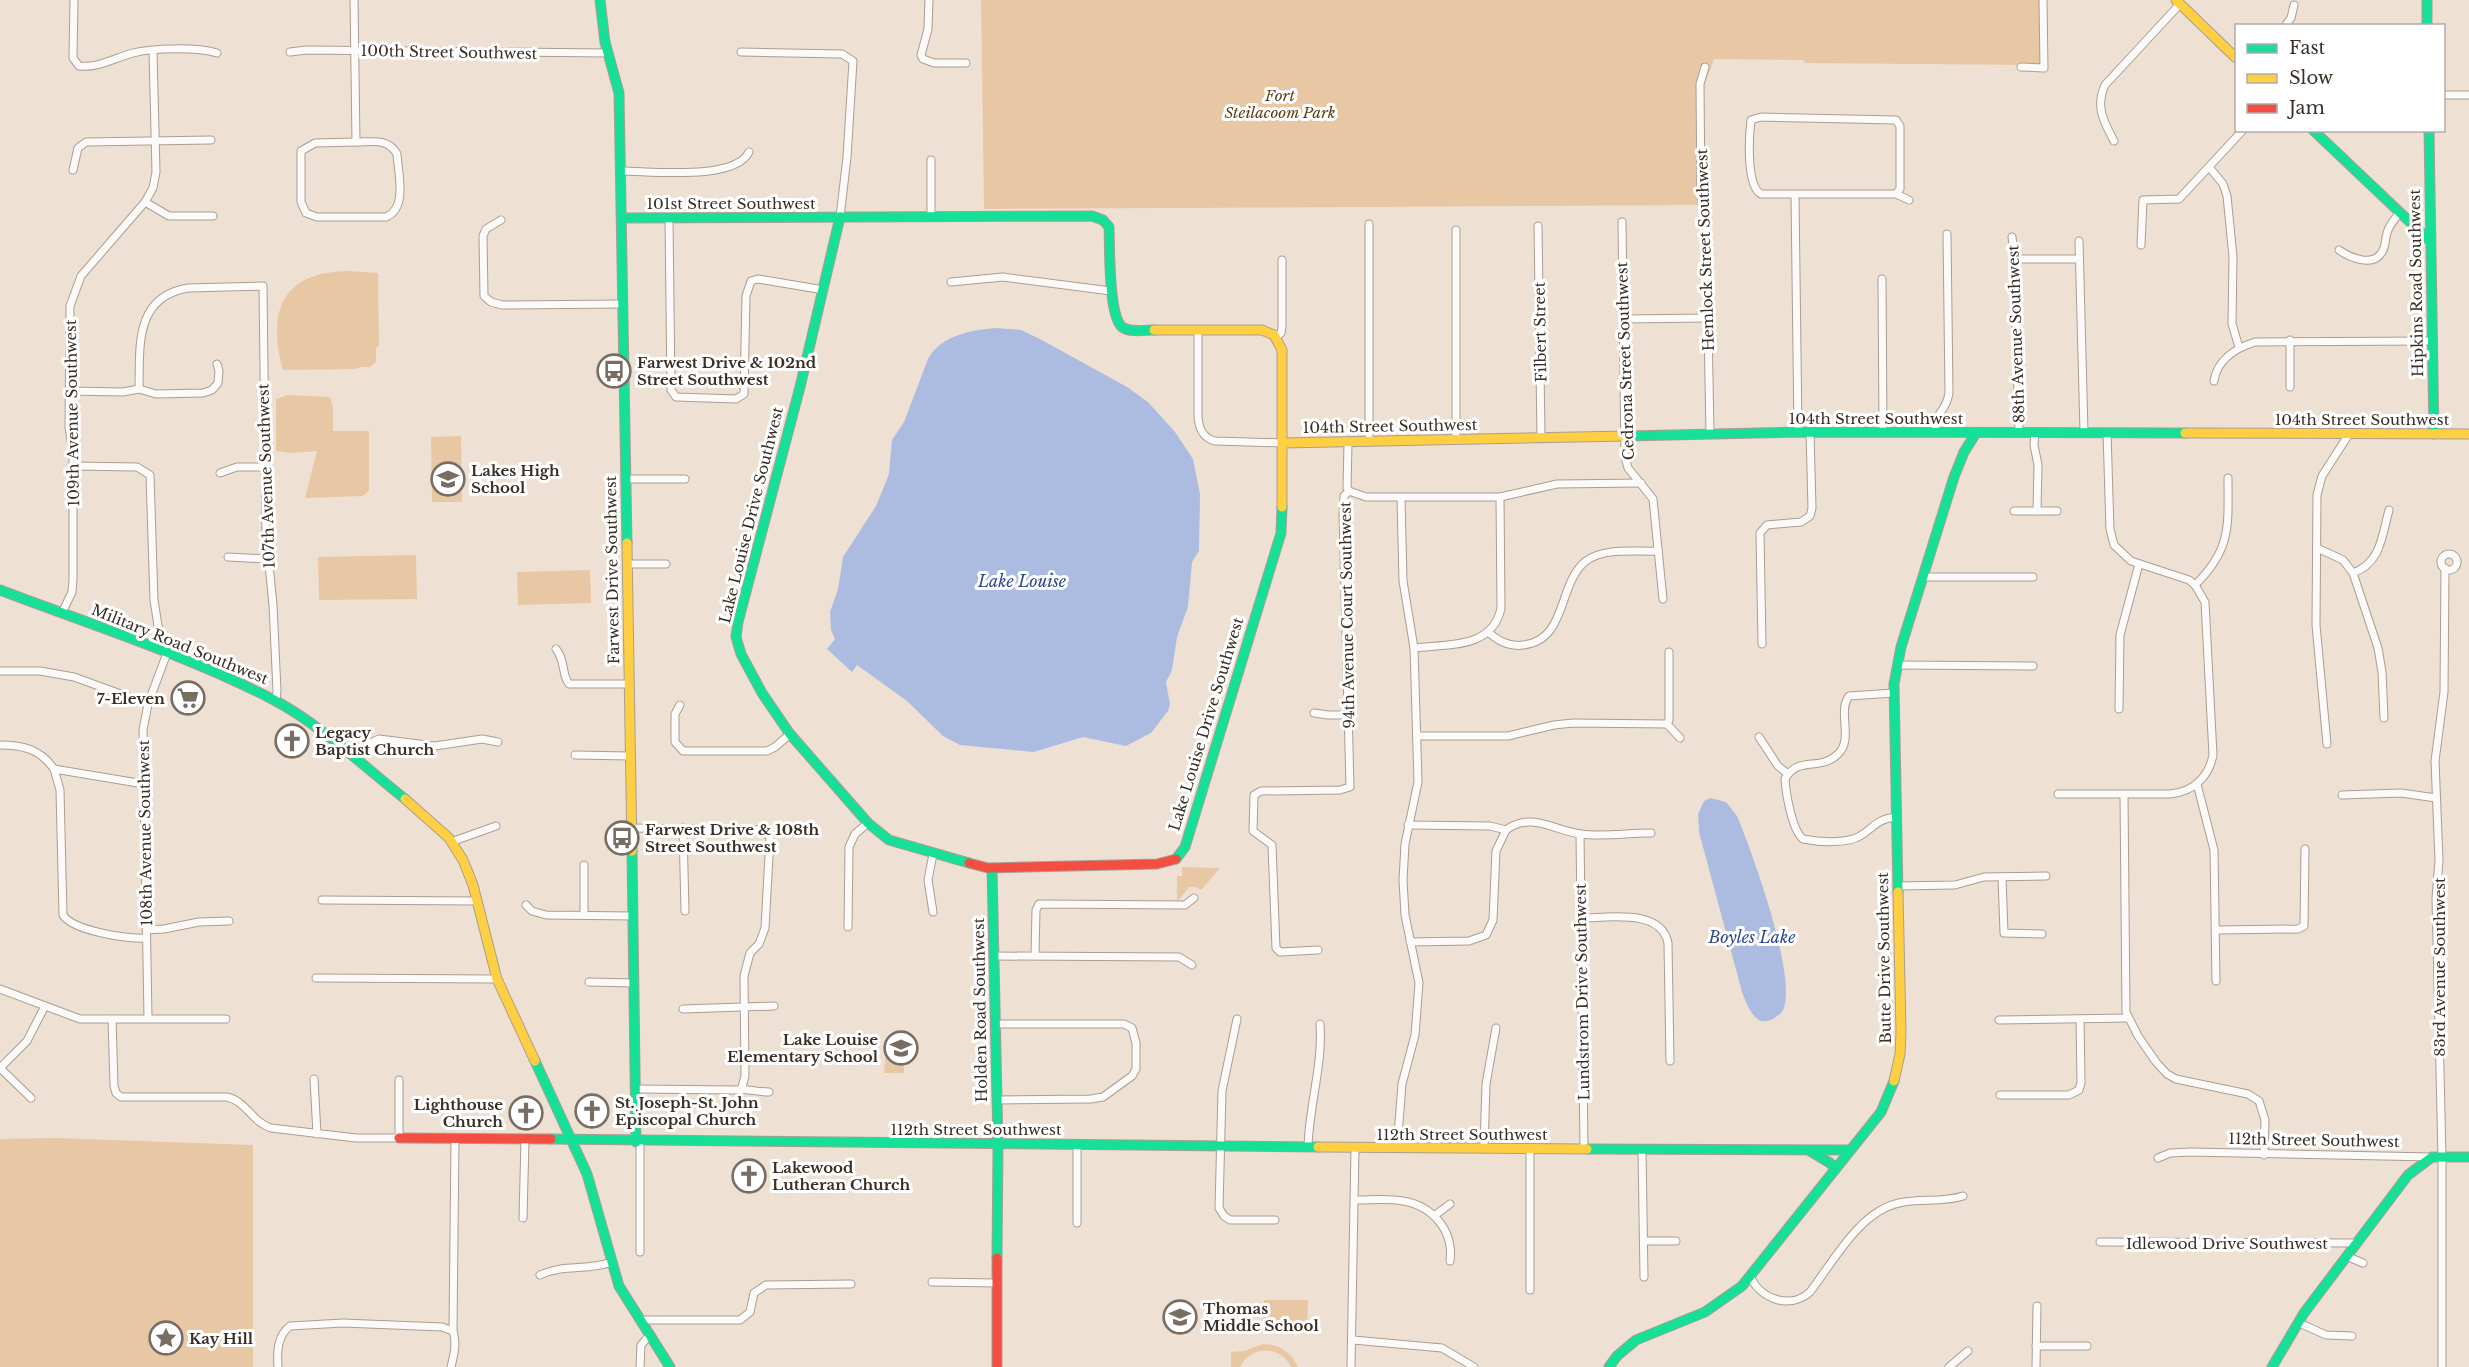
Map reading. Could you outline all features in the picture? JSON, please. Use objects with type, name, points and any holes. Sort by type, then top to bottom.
[{"type":"street","points":[[74,0],[74,58],[76,64],[81,66],[100,65],[134,53],[153,51],[205,50],[217,53]]},
{"type":"street","points":[[354,0],[356,142]]},
{"type":"street","name":"Farwest Drive Southwest","points":[[600,0],[603,33],[618,93],[622,171],[628,684],[640,1252]]},
{"type":"street","points":[[929,0],[928,29],[921,55],[923,59],[934,63],[966,63]]},
{"type":"street","points":[[2021,67],[2044,68],[2043,0]]},
{"type":"street","points":[[2427,0],[2427,24]]},
{"type":"street","points":[[2114,141],[2100,109],[2100,98],[2105,86],[2178,2],[2235,57]]},
{"type":"street","points":[[2287,24],[2292,18],[2294,5]]},
{"type":"street","points":[[153,51],[155,177],[151,194],[146,202],[169,216],[213,216]]},
{"type":"street","name":"100th Street Southwest","points":[[290,52],[608,53]]},
{"type":"street","points":[[741,52],[842,54],[851,58],[854,66],[840,217],[1079,215],[1097,217],[1107,223],[1110,233],[1113,313],[1122,327],[1129,330],[1262,330],[1276,337],[1281,333],[1282,327],[1282,260]]},
{"type":"street","name":"Hemlock Street Southwest","points":[[1705,67],[1700,84],[1701,197],[1706,216],[1710,434]]},
{"type":"street","points":[[2445,95],[2469,95]]},
{"type":"street","points":[[1896,194],[1900,189],[1900,126],[1896,120],[1756,117],[1751,122],[1750,169],[1757,192],[1766,195],[1896,194],[1910,200]]},
{"type":"street","points":[[2141,245],[2142,202],[2145,199],[2179,199],[2241,132]]},
{"type":"street","points":[[2315,132],[2430,241]]},
{"type":"street","name":"Hipkins Road Southwest","points":[[2429,132],[2434,434]]},
{"type":"street","points":[[73,170],[78,148],[87,142],[211,140]]},
{"type":"street","points":[[356,142],[384,142],[397,154],[400,200],[395,211],[386,217],[317,217],[306,213],[301,202],[300,157],[304,148],[315,143],[356,142]]},
{"type":"street","points":[[622,171],[717,170],[735,165],[749,152]]},
{"type":"street","points":[[931,160],[931,216]]},
{"type":"street","points":[[2209,166],[2226,189],[2233,257],[2232,317],[2234,334],[2239,347]]},
{"type":"street","points":[[1796,195],[1798,432]]},
{"type":"street","name":"109th Avenue Southwest","points":[[62,613],[72,592],[73,580],[74,466],[69,434],[70,306],[73,292],[81,276],[146,202]]},
{"type":"street","points":[[2339,250],[2356,259],[2375,259],[2382,252],[2386,233],[2400,212]]},
{"type":"street","name":"101st Street Southwest","points":[[622,218],[840,217]]},
{"type":"street","name":"Lake Louise Drive Southwest","points":[[840,217],[824,290],[737,629],[738,643],[749,670],[790,734],[868,823],[889,840],[933,854],[992,868],[1163,864],[1175,860],[1182,853],[1281,533],[1284,443],[1282,350],[1276,337]]},
{"type":"street","points":[[669,218],[670,390],[675,397],[724,400],[739,399],[744,395],[746,387],[746,296],[751,281],[758,279],[824,290]]},
{"type":"street","points":[[501,220],[486,229],[483,236],[484,296],[486,299],[502,304],[623,304]]},
{"type":"street","name":"Cedrona Street Southwest","points":[[1622,222],[1625,435],[1628,468],[1654,503],[1663,599]]},
{"type":"street","points":[[1370,224],[1370,441]]},
{"type":"street","name":"Filbert Street","points":[[1538,226],[1541,437]]},
{"type":"street","points":[[1456,230],[1456,440]]},
{"type":"street","points":[[1935,433],[1936,417],[1946,404],[1949,393],[1947,234]]},
{"type":"street","name":"88th Avenue Southwest","points":[[2012,237],[2015,259],[2019,432]]},
{"type":"street","points":[[2079,241],[2084,432]]},
{"type":"street","points":[[2015,259],[2078,259]]},
{"type":"street","points":[[951,282],[1003,276],[1111,291]]},
{"type":"street","points":[[1882,279],[1883,432]]},
{"type":"street","name":"107th Avenue Southwest","points":[[139,388],[140,333],[143,322],[161,300],[172,292],[188,288],[263,286],[266,534],[276,669],[276,701]]},
{"type":"street","points":[[1623,319],[1709,318]]},
{"type":"street","points":[[1198,330],[1198,417],[1205,437],[1215,441],[1284,443]]},
{"type":"street","points":[[2214,381],[2218,366],[2239,347],[2263,340],[2433,341]]},
{"type":"street","points":[[2290,340],[2290,387]]},
{"type":"street","points":[[69,391],[123,392],[139,388],[156,394],[208,392],[216,387],[220,378],[217,364]]},
{"type":"street","name":"104th Street Southwest","points":[[1284,443],[1798,432],[2469,434]]},
{"type":"street","points":[[1762,644],[1760,533],[1767,525],[1801,522],[1810,516],[1812,508],[1810,432]]},
{"type":"street","points":[[2035,432],[2034,445],[2038,465],[2037,511]]},
{"type":"street","points":[[2058,794],[2178,794],[2197,784],[2210,766],[2213,739],[2205,608],[2195,585],[2182,577],[2139,564],[2122,555],[2111,538],[2107,432]]},
{"type":"street","name":"Butte Drive Southwest","points":[[1609,1367],[1632,1342],[1650,1332],[1689,1321],[1710,1310],[1727,1298],[1750,1276],[1881,1112],[1893,1089],[1900,1065],[1901,1032],[1894,693],[1897,665],[1954,477],[1964,452],[1976,433]]},
{"type":"street","points":[[2327,744],[2316,625],[2319,484],[2349,434]]},
{"type":"street","name":"94th Avenue Court Southwest","points":[[1318,950],[1285,952],[1278,950],[1274,944],[1272,844],[1253,831],[1252,802],[1257,791],[1348,789],[1350,784],[1343,501],[1349,490],[1347,488],[1348,443]]},
{"type":"street","points":[[74,466],[137,467],[150,475],[153,578],[159,632],[153,647]]},
{"type":"street","points":[[220,473],[237,467],[264,467]]},
{"type":"street","points":[[2195,585],[2207,571],[2226,540],[2228,478]]},
{"type":"street","points":[[626,479],[685,479]]},
{"type":"street","points":[[1349,490],[1360,496],[1401,498],[1500,497],[1557,484],[1641,483]]},
{"type":"street","points":[[1414,648],[1469,641],[1489,633],[1497,621],[1501,608],[1500,497]]},
{"type":"street","points":[[1397,1148],[1402,1084],[1414,1035],[1419,991],[1419,978],[1405,915],[1403,880],[1403,856],[1408,825],[1418,790],[1414,648],[1403,581],[1401,498]]},
{"type":"street","points":[[2353,573],[2372,561],[2380,544],[2389,510]]},
{"type":"street","points":[[2014,511],[2057,511]]},
{"type":"street","points":[[2316,548],[2343,560],[2353,573],[2374,630],[2378,648],[2382,672],[2384,718]]},
{"type":"street","points":[[1489,633],[1508,644],[1518,646],[1534,643],[1551,631],[1581,566],[1589,559],[1611,552],[1658,551]]},
{"type":"street","points":[[228,558],[268,559]]},
{"type":"street","points":[[627,564],[666,564]]},
{"type":"street","points":[[2119,709],[2120,635],[2139,564]]},
{"type":"street","name":"83rd Avenue Southwest","points":[[2442,1367],[2437,1157],[2436,898],[2439,851],[2435,761],[2442,717],[2445,676],[2445,568]]},
{"type":"street","points":[[1923,577],[2033,577]]},
{"type":"street","name":"Military Road Southwest","points":[[0,590],[32,600],[218,673],[276,701],[356,759],[433,822],[451,842],[466,868],[477,901],[496,979],[587,1174],[619,1286],[670,1367]]},
{"type":"street","points":[[556,649],[564,661],[565,679],[569,684],[628,684]]},
{"type":"street","points":[[1667,724],[1669,720],[1669,652]]},
{"type":"street","name":"108th Avenue Southwest","points":[[148,1018],[143,730],[148,704],[167,653]]},
{"type":"street","points":[[1897,665],[2033,666]]},
{"type":"street","points":[[0,671],[63,674],[96,683],[148,704]]},
{"type":"street","points":[[1894,693],[1849,696],[1845,702],[1846,736],[1842,750],[1825,762],[1798,765],[1785,779],[1798,833],[1803,839],[1855,838],[1882,819],[1897,817]]},
{"type":"street","points":[[680,705],[675,714],[675,742],[677,747],[686,751],[767,751],[781,744],[790,734]]},
{"type":"street","points":[[1314,712],[1328,716],[1348,715]]},
{"type":"street","points":[[1417,736],[1508,736],[1573,723],[1667,724],[1680,738]]},
{"type":"street","points":[[1759,737],[1778,766],[1788,774]]},
{"type":"street","points":[[356,759],[370,743],[379,739],[435,746],[482,739],[498,742]]},
{"type":"street","points":[[0,745],[30,748],[44,757],[54,768],[60,789],[62,911],[71,923],[119,937],[146,934],[199,922],[229,921]]},
{"type":"street","points":[[575,755],[630,756]]},
{"type":"street","points":[[54,768],[144,784]]},
{"type":"street","points":[[2197,784],[2214,850],[2216,981]]},
{"type":"street","points":[[2342,795],[2401,793],[2436,798]]},
{"type":"street","points":[[2124,795],[2126,1012],[2128,1018],[2156,1062],[2171,1077],[2248,1095],[2259,1101],[2265,1120],[2264,1155]]},
{"type":"street","points":[[1408,825],[1490,826],[1506,830],[1521,823],[1535,821],[1580,834],[1651,833]]},
{"type":"street","points":[[848,927],[849,847],[855,834],[868,823]]},
{"type":"street","points":[[451,842],[495,826]]},
{"type":"street","points":[[631,828],[758,830],[767,834],[771,844],[765,928],[759,944],[750,953],[745,969],[746,1076],[742,1087]]},
{"type":"street","points":[[683,828],[685,911]]},
{"type":"street","points":[[1410,942],[1458,942],[1482,938],[1492,925],[1495,856],[1506,830]]},
{"type":"street","name":"Lundstrom Drive Southwest","points":[[1580,834],[1584,1149]]},
{"type":"street","points":[[2216,930],[2301,928],[2306,921],[2305,849]]},
{"type":"street","points":[[933,854],[928,880],[933,912]]},
{"type":"street","points":[[584,865],[584,915]]},
{"type":"street","name":"Holden Road Southwest","points":[[992,868],[998,1145],[997,1367]]},
{"type":"street","points":[[1898,886],[1955,885],[1979,878],[2046,876]]},
{"type":"street","points":[[2002,877],[2003,931],[2009,934],[2042,934]]},
{"type":"street","points":[[1035,955],[1036,907],[1041,903],[1185,905],[1194,898]]},
{"type":"street","points":[[322,900],[477,901]]},
{"type":"street","points":[[526,905],[532,911],[542,915],[633,916]]},
{"type":"street","points":[[1581,918],[1644,918],[1657,923],[1665,932],[1668,943],[1670,1060]]},
{"type":"street","points":[[994,956],[1179,957],[1192,965]]},
{"type":"street","points":[[316,978],[496,979]]},
{"type":"street","points":[[589,982],[634,983]]},
{"type":"street","points":[[0,989],[80,1019],[225,1019]]},
{"type":"street","points":[[31,1098],[0,1068],[27,1041],[45,1006]]},
{"type":"street","points":[[683,1008],[774,1006]]},
{"type":"street","points":[[1999,1020],[2128,1018]]},
{"type":"street","name":"112th Street Southwest","points":[[112,1019],[116,1093],[127,1098],[227,1097],[236,1099],[266,1126],[356,1138],[1219,1147],[1850,1150]]},
{"type":"street","points":[[1237,1019],[1224,1075],[1219,1147],[1221,1213],[1230,1220],[1275,1220]]},
{"type":"street","points":[[2000,1095],[2069,1095],[2077,1092],[2081,1083],[2080,1019]]},
{"type":"street","points":[[996,1024],[1115,1023],[1131,1028],[1137,1051],[1135,1072],[1126,1081],[1098,1098],[997,1100]]},
{"type":"street","points":[[1308,1147],[1310,1108],[1319,1060],[1320,1024]]},
{"type":"street","points":[[1484,1148],[1486,1084],[1496,1028]]},
{"type":"street","points":[[315,1079],[317,1134]]},
{"type":"street","points":[[399,1080],[399,1138]]},
{"type":"street","points":[[636,1089],[734,1090],[742,1087],[753,1092],[769,1092]]},
{"type":"street","points":[[451,1367],[456,1343],[453,1331],[456,1139]]},
{"type":"street","points":[[523,1218],[525,1140]]},
{"type":"street","points":[[1077,1145],[1077,1223]]},
{"type":"street","points":[[1351,1367],[1356,1200],[1355,1148]]},
{"type":"street","points":[[1530,1149],[1530,1290]]},
{"type":"street","points":[[1642,1150],[1644,1277]]},
{"type":"street","points":[[1808,1150],[1830,1162],[1835,1169]]},
{"type":"street","name":"112th Street Southwest","points":[[2158,1158],[2191,1152],[2469,1157]]},
{"type":"street","points":[[2272,1367],[2299,1323],[2408,1175],[2437,1157]]},
{"type":"street","points":[[1750,1276],[1755,1286],[1769,1297],[1789,1301],[1800,1299],[1810,1292],[1860,1227],[1878,1211],[1902,1202],[1943,1201],[1964,1196]]},
{"type":"street","points":[[1356,1200],[1402,1201],[1421,1207],[1434,1216],[1443,1227],[1451,1244],[1450,1261]]},
{"type":"street","points":[[1434,1216],[1450,1204]]},
{"type":"street","points":[[1644,1241],[1676,1241]]},
{"type":"street","name":"Idlewood Drive Southwest","points":[[2100,1242],[2355,1244]]},
{"type":"street","points":[[2347,1256],[2363,1263]]},
{"type":"street","points":[[540,1275],[554,1270],[594,1268],[612,1262]]},
{"type":"street","points":[[932,1282],[997,1283]]},
{"type":"street","points":[[640,1320],[740,1320],[750,1312],[754,1293],[766,1285],[851,1284]]},
{"type":"street","points":[[2036,1367],[2037,1306]]},
{"type":"street","points":[[278,1367],[278,1345],[284,1332],[290,1326],[343,1323],[436,1325],[453,1331]]},
{"type":"street","points":[[2299,1323],[2326,1335],[2352,1336]]},
{"type":"street","points":[[639,1367],[641,1345],[649,1336]]},
{"type":"street","points":[[1353,1340],[1442,1348],[1474,1367]]},
{"type":"street","points":[[2036,1346],[2087,1346]]},
{"type":"street","points":[[1949,1367],[1968,1351]]},
{"type":"green space","name":"Fort Steilacoom Park","points":[[981,0],[2040,0],[2041,65],[1806,63],[1803,60],[1714,59],[1700,97],[1700,205],[984,209]]},
{"type":"green space","points":[[349,271],[378,273],[379,346],[376,348],[376,362],[370,367],[356,369],[283,370],[278,349],[277,329],[279,313],[285,298],[294,287],[308,278],[326,273]]},
{"type":"green space","points":[[288,395],[330,397],[333,407],[333,431],[369,431],[369,490],[363,496],[305,498],[317,451],[292,453],[276,451],[276,399]]},
{"type":"green space","points":[[461,436],[462,502],[432,502],[431,437]]},
{"type":"green space","points":[[416,555],[417,599],[319,600],[318,557]]},
{"type":"green space","points":[[590,570],[591,603],[518,605],[517,572]]},
{"type":"green space","points":[[1182,867],[1220,868],[1201,890],[1189,887],[1177,902],[1177,876],[1182,876]]},
{"type":"green space","points":[[886,1051],[904,1051],[904,1073],[884,1073]]},
{"type":"green space","points":[[56,1138],[253,1145],[253,1367],[0,1367],[0,1139]]},
{"type":"green space","points":[[1264,1300],[1308,1300],[1307,1333],[1264,1333]]},
{"type":"green space","points":[[1263,1344],[1274,1345],[1284,1350],[1298,1367],[1291,1367],[1280,1355],[1266,1350],[1251,1355],[1240,1367],[1231,1367],[1231,1352],[1244,1351]]},
{"type":"water","name":"Lake Louise","points":[[996,328],[1021,330],[1127,387],[1148,402],[1175,432],[1193,459],[1200,494],[1199,551],[1192,562],[1188,607],[1177,637],[1172,670],[1166,682],[1170,704],[1168,711],[1151,733],[1126,746],[1083,737],[1034,752],[960,745],[943,736],[907,701],[857,665],[852,672],[827,649],[835,639],[831,630],[830,612],[838,589],[843,557],[876,506],[889,474],[892,440],[904,422],[928,359],[941,344],[949,339],[967,332]]},
{"type":"water","name":"Boyles Lake","points":[[1710,798],[1726,802],[1737,816],[1772,916],[1785,974],[1786,997],[1782,1012],[1767,1021],[1756,1018],[1748,1007],[1742,992],[1699,832],[1698,814],[1704,801]]},
{"type":"traffic: fast","points":[[600,0],[605,42],[619,93],[627,543]]},
{"type":"traffic: fast","points":[[2427,0],[2427,24]]},
{"type":"traffic: fast","points":[[2315,132],[2430,241]]},
{"type":"traffic: fast","points":[[2429,132],[2434,434]]},
{"type":"traffic: fast","points":[[622,218],[1092,216],[1103,220],[1109,227],[1112,295],[1117,320],[1122,327],[1129,330],[1154,330]]},
{"type":"traffic: fast","points":[[840,217],[800,387],[736,637],[741,654],[762,693],[790,734],[868,823],[889,840],[969,863]]},
{"type":"traffic: fast","points":[[1628,436],[1798,432],[2185,433]]},
{"type":"traffic: fast","points":[[1898,892],[1894,684],[1901,647],[1954,477],[1964,452],[1976,433]]},
{"type":"traffic: fast","points":[[1176,859],[1185,847],[1281,533],[1282,507]]},
{"type":"traffic: fast","points":[[0,590],[139,641],[274,700],[325,733],[405,799]]},
{"type":"traffic: fast","points":[[632,851],[636,1142]]},
{"type":"traffic: fast","points":[[992,868],[998,1145],[997,1258]]},
{"type":"traffic: fast","points":[[535,1061],[587,1174],[619,1286],[670,1367]]},
{"type":"traffic: fast","points":[[1609,1367],[1617,1356],[1636,1340],[1705,1312],[1742,1286],[1881,1112],[1894,1081]]},
{"type":"traffic: fast","points":[[551,1139],[1318,1147]]},
{"type":"traffic: fast","points":[[1587,1149],[1849,1150]]},
{"type":"traffic: fast","points":[[1810,1151],[1830,1163],[1835,1169]]},
{"type":"traffic: fast","points":[[2272,1367],[2304,1313],[2408,1175],[2432,1157],[2469,1157]]},
{"type":"traffic: slow","points":[[2176,0],[2235,57]]},
{"type":"traffic: slow","points":[[1154,330],[1262,330],[1274,335],[1282,350],[1282,507]]},
{"type":"traffic: slow","points":[[2185,433],[2469,434]]},
{"type":"traffic: slow","points":[[1284,443],[1628,436]]},
{"type":"traffic: slow","points":[[627,543],[632,851]]},
{"type":"traffic: slow","points":[[405,799],[449,838],[463,860],[473,885],[497,979],[535,1061]]},
{"type":"traffic: slow","points":[[1894,1081],[1900,1054],[1901,1032],[1898,892]]},
{"type":"traffic: slow","points":[[1318,1147],[1587,1149]]},
{"type":"traffic: jam","points":[[969,863],[988,868],[1157,864],[1176,859]]},
{"type":"traffic: jam","points":[[399,1138],[551,1139]]},
{"type":"traffic: jam","points":[[997,1258],[997,1367]]},
{"type":"place","name":"Farwest Drive & 102nd Street Southwest","points":[[614,371]]},
{"type":"place","name":"Lakes High School","points":[[448,479]]},
{"type":"place","name":"7-Eleven","points":[[188,698]]},
{"type":"place","name":"Legacy Baptist Church","points":[[292,741]]},
{"type":"place","name":"Farwest Drive & 108th Street Southwest","points":[[622,838]]},
{"type":"place","name":"Lake Louise Elementary School","points":[[901,1048]]},
{"type":"place","name":"St. Joseph-St. John Episcopal Church","points":[[592,1111]]},
{"type":"place","name":"Lighthouse Church","points":[[526,1113]]},
{"type":"place","name":"Lakewood Lutheran Church","points":[[749,1176]]},
{"type":"place","name":"Thomas Middle School","points":[[1180,1317]]},
{"type":"place","name":"Kay Hill","points":[[166,1338]]}]
